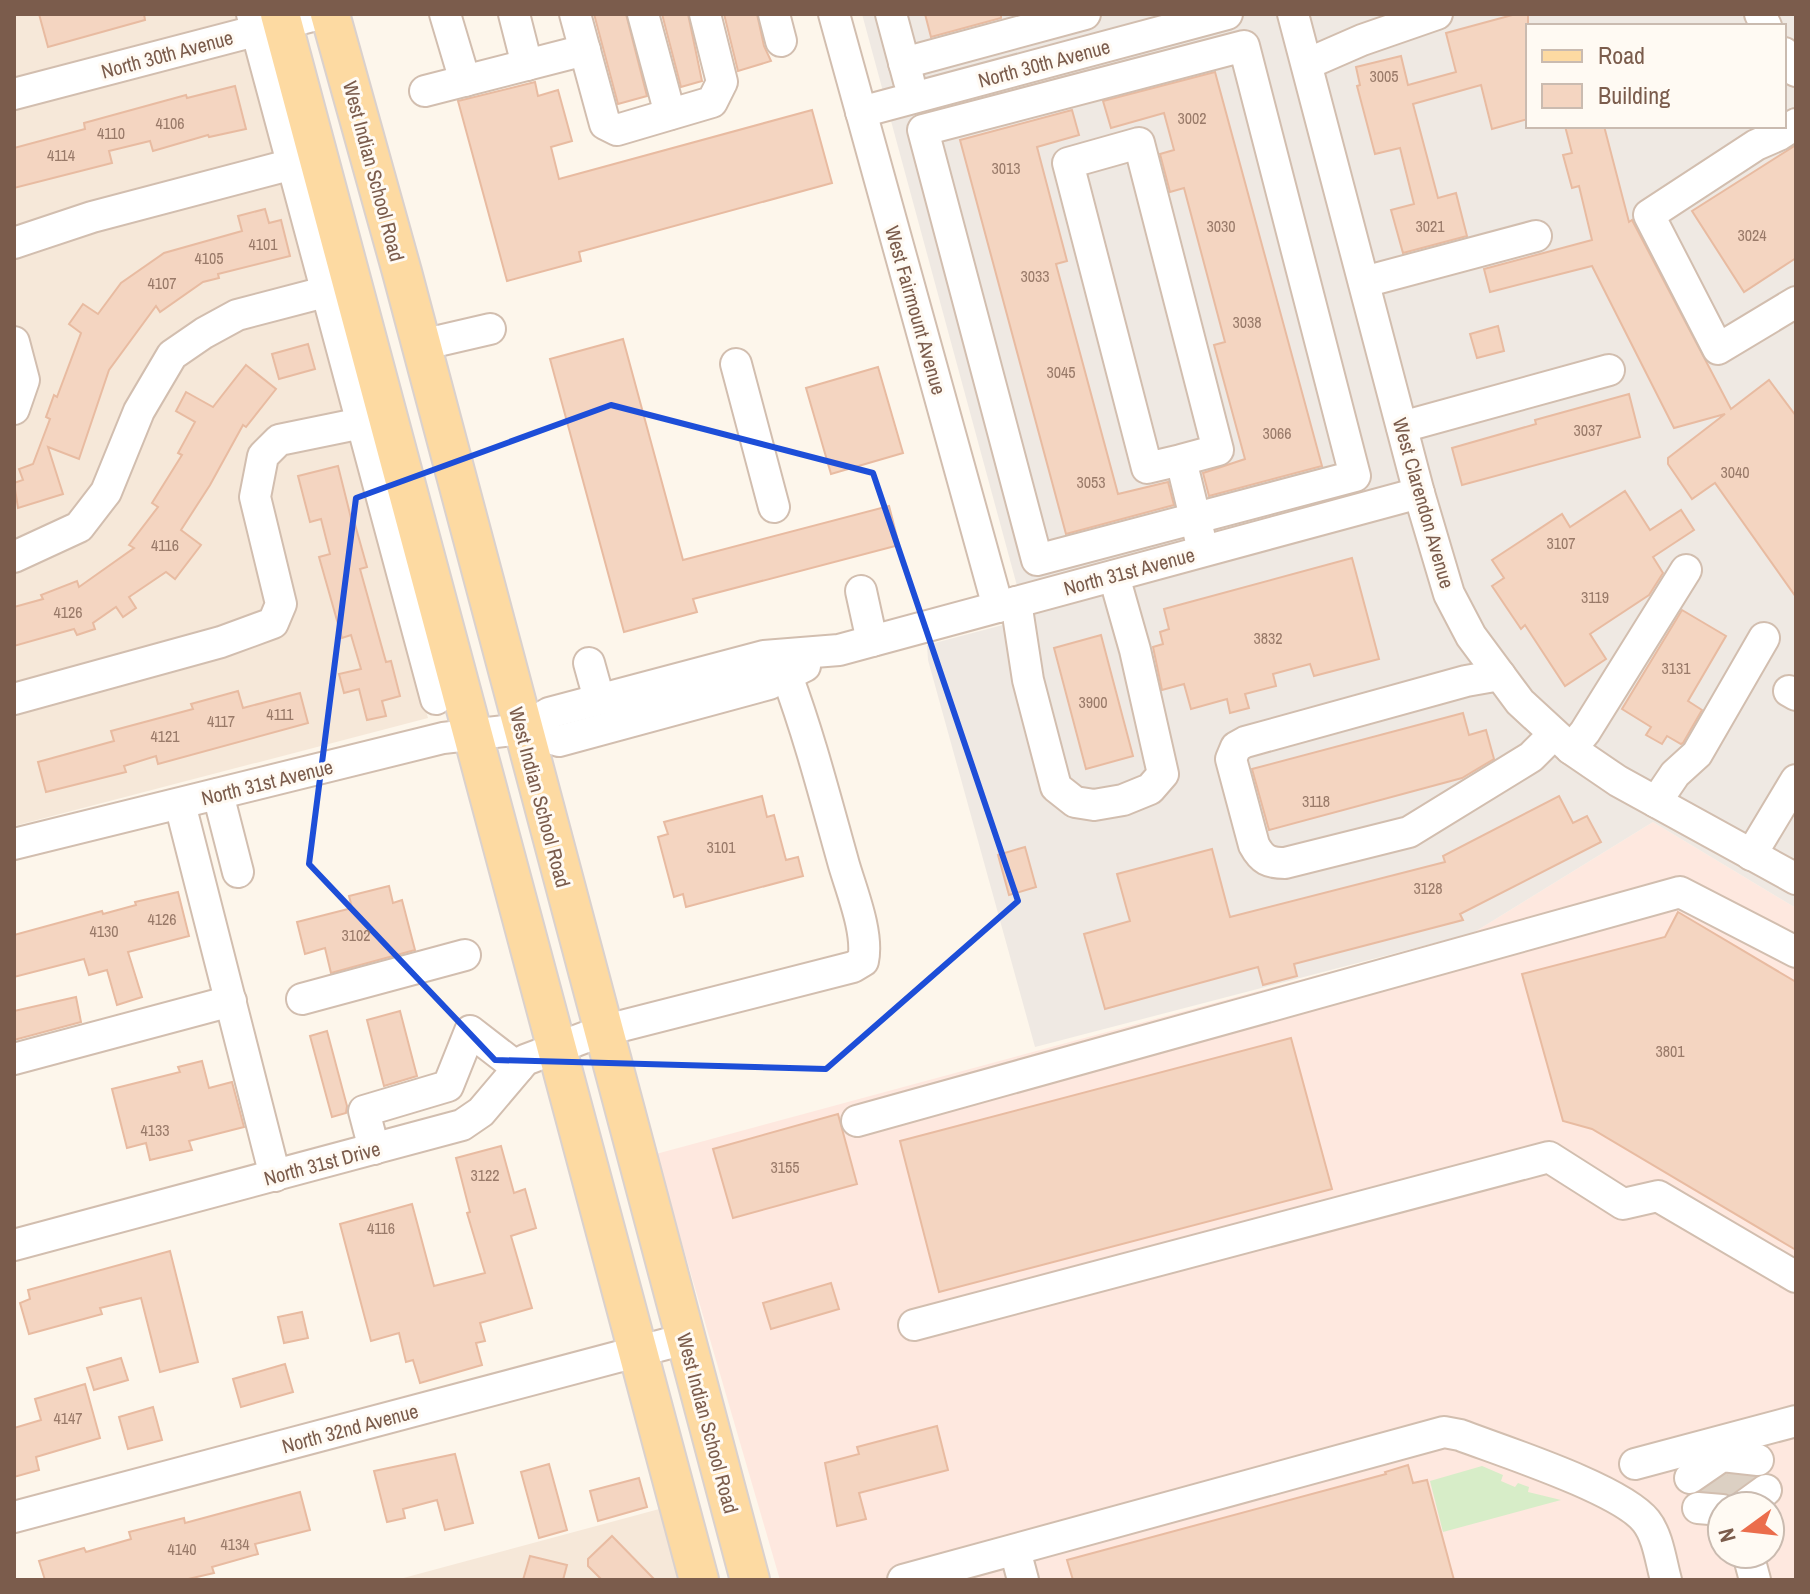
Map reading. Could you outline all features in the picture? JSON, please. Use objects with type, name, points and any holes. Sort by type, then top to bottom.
[{"type":"main road","name":"West Indian School Road","points":[[330,14],[750,1580]]},
{"type":"main road","points":[[268,21],[340,288],[474,736],[699,1580]]},
{"type":"street","name":"North 30th Avenue","points":[[15,90],[268,21],[320,14]]},
{"type":"street","points":[[445,14],[465,81]]},
{"type":"street","points":[[514,14],[527,65]]},
{"type":"street","points":[[575,14],[605,124],[617,130],[712,102],[722,82],[705,14]]},
{"type":"street","points":[[643,14],[670,114]]},
{"type":"street","name":"West Fairmount Avenue","points":[[834,14],[1007,604],[1056,787],[1075,802],[1094,805],[1123,800],[1150,789],[1163,774],[1135,650],[1114,576]]},
{"type":"street","points":[[891,14],[1047,594]]},
{"type":"street","name":"North 30th Avenue","points":[[861,112],[1227,14]]},
{"type":"street","name":"West Clarendon Avenue","points":[[1293,14],[1419,493],[1449,594],[1471,636],[1520,702],[1562,741],[1618,781],[1796,879]]},
{"type":"street","points":[[1307,64],[1362,40],[1437,14]]},
{"type":"street","points":[[904,63],[1071,16]]},
{"type":"street","points":[[268,21],[293,164],[340,288],[362,423],[436,699]]},
{"type":"street","points":[[923,130],[1244,46],[1355,476],[1037,560]]},
{"type":"street","points":[[425,91],[585,50]]},
{"type":"street","points":[[1796,124],[1756,145],[1649,215],[1718,349],[1796,302]]},
{"type":"street","points":[[1139,143],[1218,450],[1181,460],[1147,468],[1068,163],[1139,143]]},
{"type":"street","points":[[14,243],[92,217],[293,164]]},
{"type":"street","points":[[1364,282],[1536,236]]},
{"type":"street","points":[[14,557],[79,527],[106,492],[139,411],[172,355],[237,315],[340,288]]},
{"type":"street","points":[[421,345],[490,329]]},
{"type":"street","points":[[14,342],[24,380],[14,409]]},
{"type":"street","points":[[736,364],[774,507]]},
{"type":"street","points":[[1402,427],[1609,370]]},
{"type":"street","points":[[14,699],[221,642],[273,623],[281,604],[255,497],[263,456],[279,440],[362,423]]},
{"type":"street","points":[[1181,460],[1203,551]]},
{"type":"street","points":[[1341,479],[1351,512]]},
{"type":"street","name":"North 31st Avenue","points":[[15,840],[180,804],[443,738],[522,729],[549,713],[599,699],[764,656],[839,650],[1419,493]]},
{"type":"street","points":[[1500,675],[1466,681],[1236,747],[1231,759],[1259,855],[1270,863],[1285,863],[1409,832],[1531,757],[1585,732],[1686,570]]},
{"type":"street","points":[[861,591],[872,641]]},
{"type":"street","points":[[1656,802],[1675,774],[1697,754],[1764,638]]},
{"type":"street","name":"North 31st Avenue","points":[[522,729],[559,741],[769,684],[839,650]]},
{"type":"street","points":[[589,663],[599,699]]},
{"type":"street","name":"North 31st Drive","points":[[14,1245],[462,1125],[481,1112],[525,1060],[602,1031],[853,967],[863,961],[866,948],[854,899],[787,676]]},
{"type":"street","points":[[1751,855],[1784,829],[1796,780]]},
{"type":"street","points":[[218,794],[238,872]]},
{"type":"street","points":[[180,804],[275,1176]]},
{"type":"street","points":[[857,1121],[1680,892],[1796,952]]},
{"type":"street","points":[[302,999],[465,955]]},
{"type":"street","points":[[14,1059],[231,1001]]},
{"type":"street","points":[[374,1149],[364,1111],[448,1086],[470,1031],[518,1068]]},
{"type":"street","points":[[914,1325],[1549,1157],[1623,1204],[1658,1196],[1796,1277]]},
{"type":"street","name":"North 32nd Avenue","points":[[14,1517],[685,1339]]},
{"type":"street","points":[[1635,1464],[1723,1462],[1796,1421]]},
{"type":"street","points":[[903,1580],[1444,1432],[1460,1435],[1564,1475],[1636,1511],[1652,1530],[1666,1580]]},
{"type":"street","points":[[1015,1550],[1023,1580]]},
{"type":"highlighted area","points":[[611,405],[873,473],[1018,901],[826,1069],[495,1060],[309,864],[356,498]]},
{"type":"shaded area","points":[[14,14],[240,14],[428,718],[14,826]]},
{"type":"shaded area","points":[[862,14],[1796,14],[1796,908],[1653,822],[1473,933],[1035,1047],[928,660],[927,645],[1026,619]]},
{"type":"shaded area","points":[[1653,822],[1796,908],[1796,1580],[780,1580],[656,1154],[1473,933]]},
{"type":"shaded area","points":[[663,1508],[681,1580],[396,1580]]},
{"type":"green space","points":[[1482,1466],[1503,1475],[1501,1481],[1515,1487],[1518,1483],[1529,1487],[1528,1492],[1561,1500],[1443,1532],[1430,1481]]},
{"type":"building","points":[[39,14],[144,14],[145,20],[48,47]]},
{"type":"building","points":[[594,14],[626,14],[647,96],[618,104]]},
{"type":"building","points":[[662,14],[688,14],[702,81],[681,87]]},
{"type":"building","points":[[724,14],[757,14],[764,46],[771,61],[738,71]]},
{"type":"building","points":[[925,14],[1001,14],[1001,18],[931,37]]},
{"type":"building","points":[[1516,14],[1528,14],[1526,120],[1492,129],[1481,85],[1413,104],[1438,198],[1456,193],[1467,236],[1403,253],[1391,210],[1414,204],[1400,148],[1375,154],[1357,86],[1360,85],[1356,67],[1401,56],[1408,85],[1456,72],[1446,33]]},
{"type":"building","points":[[1215,72],[1322,466],[1209,496],[1203,473],[1245,459],[1214,345],[1225,342],[1184,188],[1170,192],[1160,154],[1174,150],[1164,113],[1111,128],[1103,101]]},
{"type":"building","points":[[535,82],[538,96],[558,90],[572,141],[551,147],[559,179],[812,110],[832,183],[579,252],[581,261],[507,281],[458,101]]},
{"type":"building","points":[[235,86],[246,129],[208,135],[153,151],[150,141],[109,151],[112,163],[14,188],[14,148],[85,129],[84,123],[186,95],[187,98]]},
{"type":"building","points":[[1072,110],[1079,135],[1037,147],[1067,261],[1056,264],[1118,494],[1168,482],[1174,505],[1066,534],[960,140]]},
{"type":"building","points":[[1566,128],[1605,128],[1629,222],[1632,220],[1731,409],[1769,380],[1796,416],[1796,597],[1715,483],[1692,499],[1668,464],[1668,458],[1725,414],[1674,428],[1592,266],[1490,292],[1484,269],[1592,240],[1579,186],[1572,188],[1563,155],[1572,153]]},
{"type":"building","points":[[1796,145],[1796,258],[1744,292],[1692,211]]},
{"type":"building","points":[[265,209],[269,223],[281,220],[290,256],[218,274],[219,278],[203,282],[160,312],[156,306],[109,370],[79,459],[48,447],[63,494],[18,508],[14,483],[23,480],[19,469],[33,464],[50,419],[46,417],[54,395],[57,397],[81,333],[69,324],[83,304],[98,314],[121,283],[164,253],[242,231],[238,216]]},
{"type":"building","points":[[1498,326],[1504,351],[1477,358],[1470,334]]},
{"type":"building","points":[[623,339],[683,560],[889,506],[899,545],[693,599],[697,612],[624,632],[550,359]]},
{"type":"building","points":[[308,344],[315,369],[279,379],[272,354]]},
{"type":"building","points":[[246,365],[276,389],[246,427],[243,425],[181,530],[201,545],[175,579],[166,572],[129,597],[136,608],[123,617],[116,607],[93,623],[95,629],[77,635],[74,629],[14,646],[14,607],[43,599],[41,595],[77,581],[79,587],[134,548],[129,545],[158,507],[152,503],[182,455],[178,453],[195,422],[176,411],[186,392],[213,407]]},
{"type":"building","points":[[878,367],[903,453],[831,474],[806,388]]},
{"type":"building","points":[[1629,394],[1640,437],[1462,485],[1452,448],[1536,424],[1535,420]]},
{"type":"building","points":[[338,466],[367,567],[360,569],[386,662],[391,661],[400,696],[382,701],[386,716],[367,720],[359,689],[344,693],[339,674],[361,669],[351,635],[342,638],[319,557],[330,554],[321,519],[310,522],[298,476]]},
{"type":"building","points":[[1625,491],[1650,530],[1681,510],[1694,530],[1653,557],[1663,573],[1649,595],[1590,634],[1606,659],[1565,686],[1525,625],[1521,629],[1492,586],[1504,578],[1492,560],[1562,514],[1570,527]]},
{"type":"building","points":[[1352,558],[1379,659],[1314,676],[1310,664],[1273,674],[1276,686],[1245,694],[1249,708],[1230,713],[1227,699],[1191,709],[1184,684],[1162,690],[1153,647],[1163,644],[1160,632],[1169,629],[1164,609]]},
{"type":"building","points":[[1682,610],[1726,636],[1688,701],[1702,710],[1683,743],[1667,736],[1662,744],[1646,735],[1651,727],[1622,709]]},
{"type":"building","points":[[1101,635],[1133,756],[1086,769],[1054,648]]},
{"type":"building","points":[[238,691],[243,708],[300,693],[308,723],[158,764],[156,756],[124,766],[126,772],[46,792],[38,762],[114,741],[111,731],[193,709],[191,704]]},
{"type":"building","points":[[1463,713],[1469,735],[1486,730],[1494,759],[1462,778],[1269,830],[1252,769]]},
{"type":"building","points":[[762,796],[767,817],[774,815],[786,860],[798,857],[803,876],[686,907],[683,894],[674,897],[658,837],[668,834],[664,822]]},
{"type":"building","points":[[1559,796],[1573,823],[1587,816],[1601,842],[1460,914],[1463,920],[1294,964],[1297,976],[1263,985],[1258,967],[1105,1009],[1084,934],[1130,921],[1117,874],[1212,849],[1230,917],[1445,862],[1443,856]]},
{"type":"building","points":[[1025,847],[1036,887],[1009,895],[998,855]]},
{"type":"building","points":[[389,886],[393,903],[402,900],[415,950],[331,973],[325,948],[305,954],[297,922],[352,908],[349,896]]},
{"type":"building","points":[[178,892],[189,936],[128,952],[142,997],[117,1005],[107,970],[89,975],[84,959],[14,977],[14,935]]},
{"type":"building","points":[[1678,912],[1796,982],[1796,1250],[1592,1129],[1563,1121],[1522,974],[1665,937]]},
{"type":"building","points":[[76,997],[81,1022],[14,1040],[14,1011]]},
{"type":"building","points":[[400,1011],[417,1076],[384,1086],[367,1020]]},
{"type":"building","points":[[327,1031],[347,1106],[346,1113],[332,1117],[310,1036]]},
{"type":"building","points":[[1291,1038],[1332,1189],[939,1292],[900,1141]]},
{"type":"building","points":[[202,1061],[209,1088],[232,1082],[244,1127],[189,1141],[192,1150],[150,1160],[146,1143],[127,1148],[112,1089],[180,1072],[178,1067]]},
{"type":"building","points":[[838,1114],[857,1184],[733,1218],[713,1149]]},
{"type":"building","points":[[501,1146],[514,1193],[525,1189],[536,1228],[511,1236],[532,1308],[480,1323],[485,1341],[476,1343],[482,1365],[420,1383],[413,1360],[406,1362],[399,1333],[371,1341],[340,1224],[412,1204],[434,1286],[485,1273],[467,1213],[470,1212],[456,1158]]},
{"type":"building","points":[[170,1251],[198,1362],[160,1372],[141,1298],[100,1308],[102,1314],[29,1334],[20,1303],[30,1299],[28,1290]]},
{"type":"building","points":[[831,1283],[839,1309],[771,1329],[763,1303]]},
{"type":"building","points":[[302,1312],[308,1338],[284,1343],[278,1317]]},
{"type":"building","points":[[121,1358],[128,1380],[94,1390],[87,1368]]},
{"type":"building","points":[[285,1364],[293,1392],[241,1407],[233,1379]]},
{"type":"building","points":[[85,1384],[100,1438],[36,1457],[39,1470],[14,1477],[14,1428],[41,1420],[35,1399]]},
{"type":"building","points":[[153,1407],[162,1440],[128,1449],[119,1417]]},
{"type":"building","points":[[937,1426],[948,1470],[859,1493],[866,1519],[837,1526],[825,1463],[859,1454],[857,1447]]},
{"type":"building","points":[[455,1454],[473,1523],[445,1530],[437,1500],[403,1509],[405,1518],[387,1522],[374,1471]]},
{"type":"building","points":[[549,1464],[567,1530],[539,1538],[521,1472]]},
{"type":"building","points":[[1408,1465],[1413,1483],[1427,1480],[1454,1580],[1073,1580],[1067,1560],[1386,1474]]},
{"type":"building","points":[[1727,1475],[1753,1478],[1737,1490],[1704,1490]]},
{"type":"building","points":[[639,1478],[647,1507],[598,1521],[590,1491]]},
{"type":"building","points":[[300,1492],[310,1530],[255,1544],[258,1554],[212,1567],[214,1573],[184,1580],[45,1580],[39,1561],[131,1539],[129,1532],[184,1518],[185,1523]]},
{"type":"building","points":[[612,1536],[655,1580],[602,1580],[588,1566],[588,1559]]},
{"type":"building","points":[[530,1556],[567,1565],[563,1580],[523,1580]]},
{"type":"tunnel","points":[[1740,1464],[1747,1490]]},
{"type":"tunnel","points":[[1711,1472],[1716,1490]]}]
